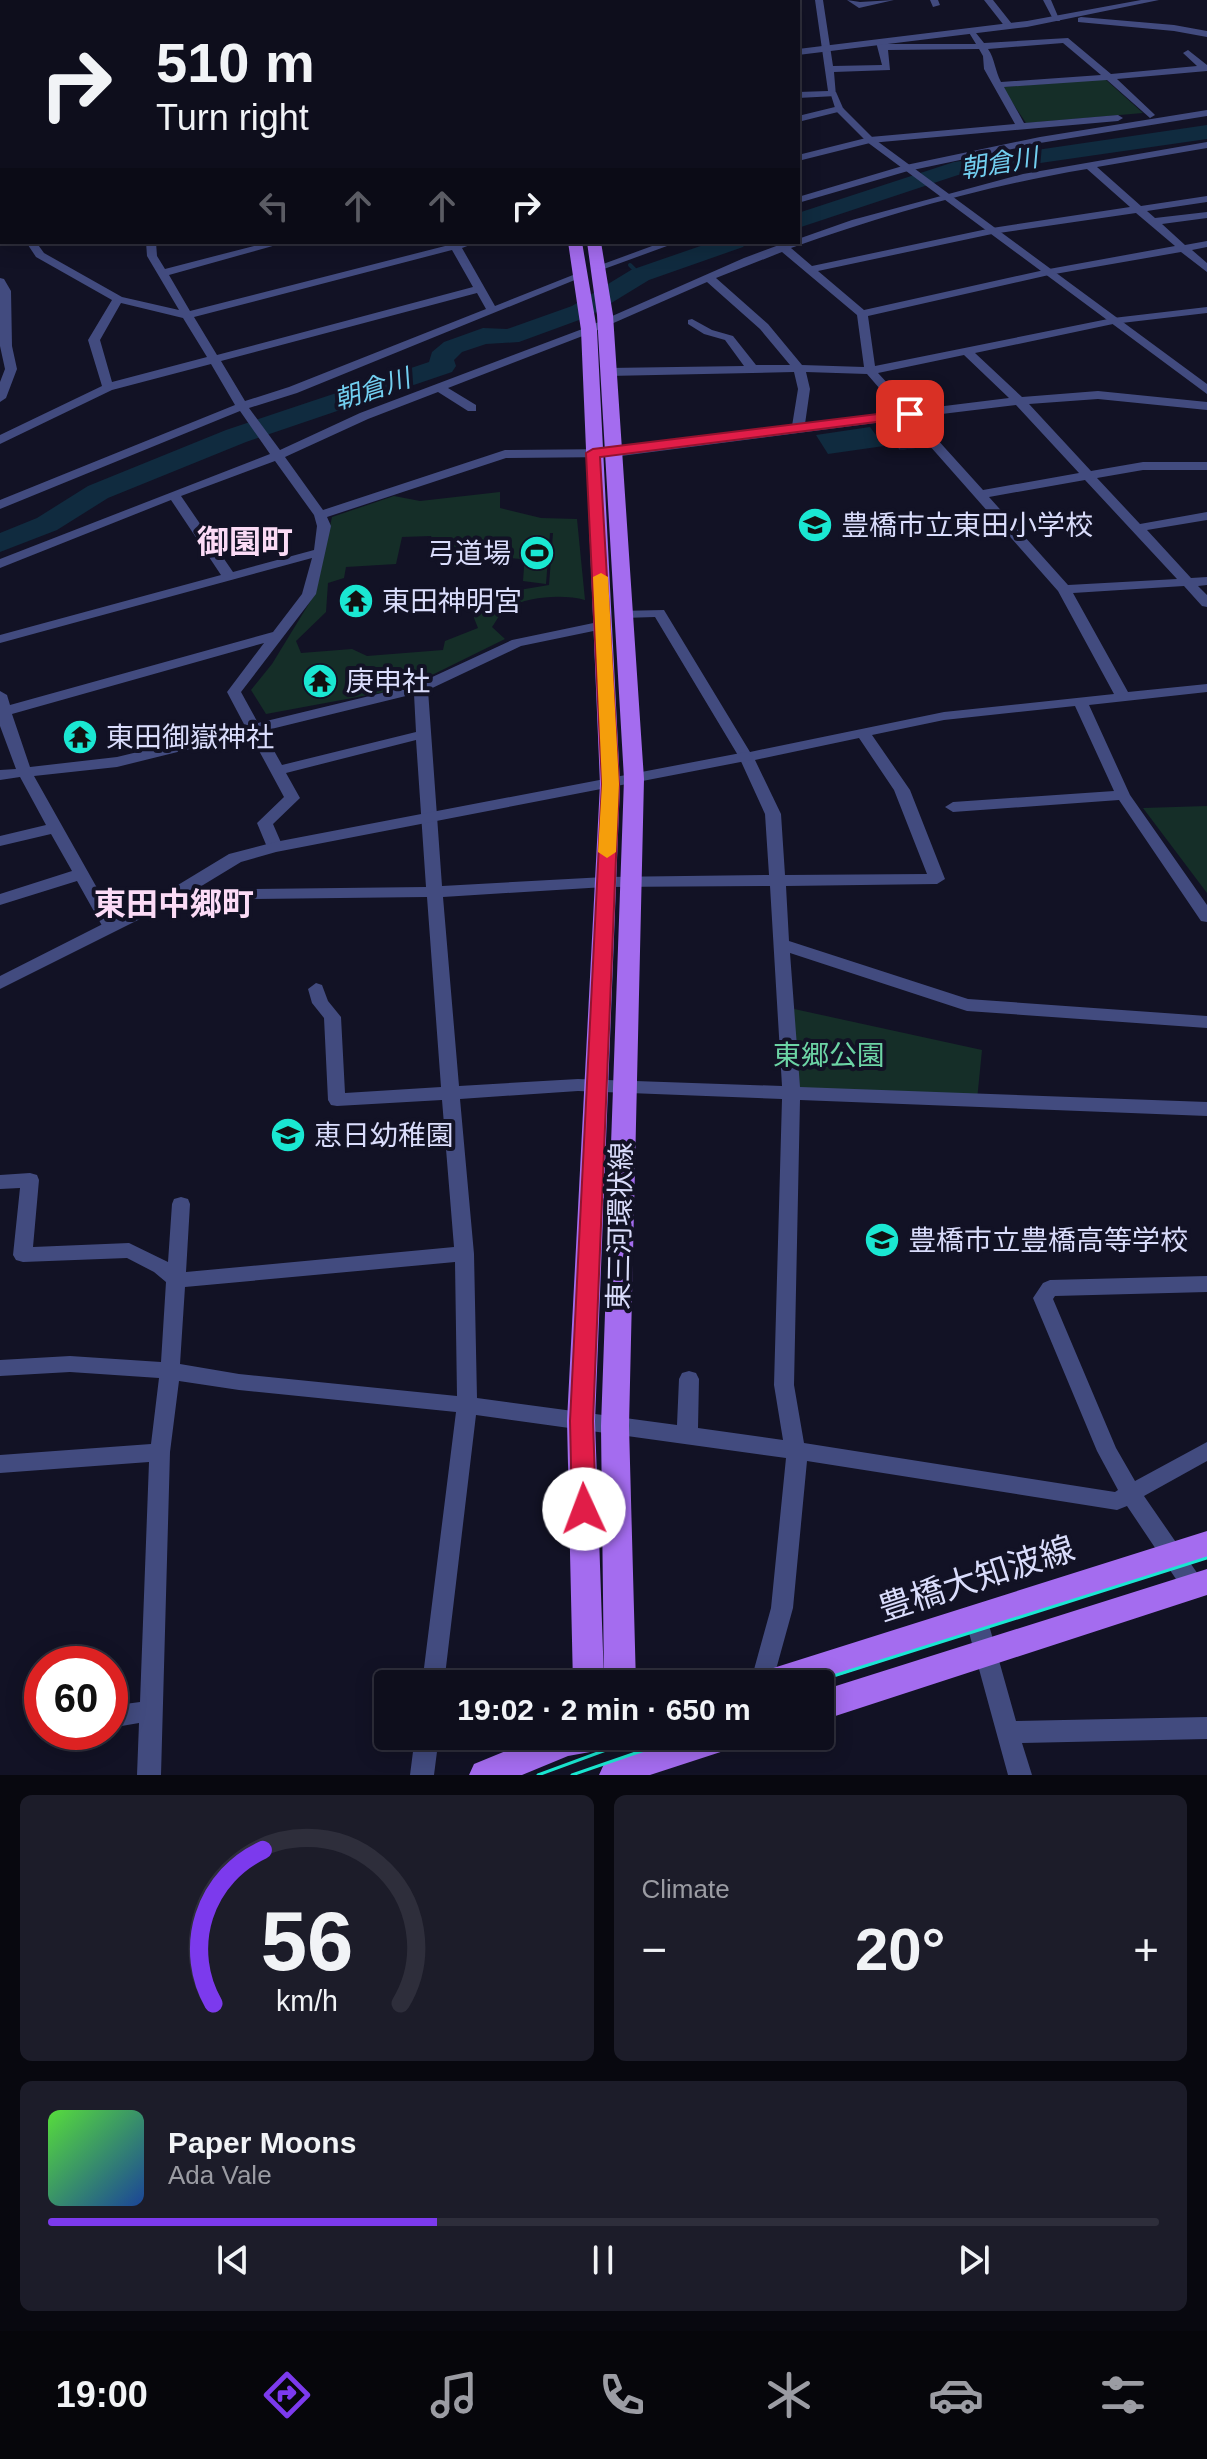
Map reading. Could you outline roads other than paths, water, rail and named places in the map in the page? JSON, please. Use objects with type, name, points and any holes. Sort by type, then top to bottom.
[{"type":"main road","name":"東三河環状線","points":[[575,244],[608,372],[603,453]]},
{"type":"main road","name":"東三河環状線","points":[[594,244],[600,270],[597,323],[613,620],[634,779],[615,1426],[620,1670]]},
{"type":"main road","name":"東三河環状線","points":[[589,1670],[581,1421],[610,784],[613,620]]},
{"type":"main road","name":"豊橋大知波線","points":[[811,1670],[1207,1544]]},
{"type":"main road","points":[[834,1701],[1200,1585]]},
{"type":"main road","points":[[485,1775],[545,1750]]},
{"type":"main road","points":[[606,1750],[606,1775]]},
{"type":"main road","points":[[615,1775],[681,1750]]},
{"type":"street","points":[[819,0],[833,94],[839,109],[870,140],[907,169],[1207,390]]},
{"type":"street","points":[[851,0],[859,5],[890,0]]},
{"type":"street","points":[[988,0],[1009,26]]},
{"type":"street","points":[[1047,0],[1062,18],[1207,34]]},
{"type":"street","points":[[800,52],[882,45],[1062,18],[1155,0]]},
{"type":"street","points":[[972,31],[997,85],[1021,126]]},
{"type":"street","points":[[882,45],[982,47],[1065,40],[1150,115]]},
{"type":"street","points":[[830,69],[887,68],[882,45]]},
{"type":"street","points":[[1188,53],[1206,68]]},
{"type":"street","points":[[997,85],[1206,68]]},
{"type":"street","points":[[800,95],[833,94]]},
{"type":"street","points":[[800,119],[839,109]]},
{"type":"street","points":[[800,158],[870,140],[1207,110]]},
{"type":"street","points":[[800,199],[907,169],[1040,140],[1207,110]]},
{"type":"street","points":[[800,241],[945,195],[1087,164],[1207,145]]},
{"type":"street","points":[[1087,164],[1207,269]]},
{"type":"street","points":[[810,270],[992,231],[1207,199]]},
{"type":"street","points":[[1152,222],[1207,215]]},
{"type":"street","points":[[32,244],[40,255],[118,299],[187,315],[455,244],[492,310]]},
{"type":"street","points":[[151,244],[152,256],[244,409],[320,515],[324,526],[309,594],[234,692],[292,798],[265,823],[275,847]]},
{"type":"street","points":[[162,273],[274,244]]},
{"type":"street","points":[[600,270],[668,244]]},
{"type":"street","points":[[0,564],[792,244]]},
{"type":"street","points":[[862,314],[1049,272],[1207,244]]},
{"type":"street","points":[[783,247],[862,314],[870,371],[1064,589],[1123,697]]},
{"type":"street","points":[[0,505],[582,277]]},
{"type":"street","points":[[708,277],[760,322],[799,368],[804,384],[798,428]]},
{"type":"street","points":[[0,398],[11,369],[3,346],[2,287]]},
{"type":"street","points":[[0,440],[108,387],[480,289]]},
{"type":"street","points":[[108,387],[94,340],[118,299]]},
{"type":"street","points":[[608,372],[799,368],[870,371],[1113,321],[1207,310]]},
{"type":"street","points":[[692,322],[708,332],[729,338],[753,369]]},
{"type":"street","points":[[967,352],[1019,401],[1207,603]]},
{"type":"street","points":[[439,387],[472,408]]},
{"type":"street","points":[[320,515],[505,454],[603,453],[1019,401],[1098,395],[1207,406]]},
{"type":"street","points":[[982,494],[1143,466],[1207,466]]},
{"type":"street","points":[[174,494],[229,576]]},
{"type":"street","points":[[1138,528],[1207,516]]},
{"type":"street","points":[[0,639],[320,552]]},
{"type":"street","points":[[1064,589],[1207,581]]},
{"type":"street","points":[[0,775],[117,762],[254,729],[421,687],[517,643],[613,620],[659,613],[746,757],[773,814],[791,1091],[784,1385],[797,1464],[782,1608],[765,1670]]},
{"type":"street","points":[[111,927],[25,773],[9,733],[2,704],[277,635]]},
{"type":"street","points":[[421,687],[428,818],[464,1254],[467,1405],[435,1670]]},
{"type":"street","points":[[0,983],[174,895],[235,858],[275,847],[610,784],[944,716],[1207,688]]},
{"type":"street","points":[[1081,703],[1123,795],[1207,917]]},
{"type":"street","points":[[174,895],[436,892],[632,881],[937,879],[902,790],[863,733]]},
{"type":"street","points":[[277,771],[424,734]]},
{"type":"street","points":[[953,807],[1123,795]]},
{"type":"street","points":[[0,841],[56,828]]},
{"type":"street","points":[[0,900],[81,874]]},
{"type":"street","points":[[781,944],[967,1005],[1207,1022]]},
{"type":"street","points":[[316,989],[320,1003],[332,1017],[337,1100],[578,1085],[1207,1109]]},
{"type":"street","points":[[0,1182],[30,1180],[23,1255],[129,1250],[161,1267],[177,1280],[464,1254]]},
{"type":"street","points":[[149,1775],[160,1452],[170,1371],[181,1204]]},
{"type":"street","points":[[1200,1585],[1172,1555],[1131,1494],[1107,1451],[1043,1298],[1050,1288],[1207,1284]]},
{"type":"street","points":[[0,1368],[70,1364],[170,1371],[239,1382],[467,1405],[793,1450],[1117,1501],[1207,1451]]},
{"type":"street","points":[[687,1437],[689,1379]]},
{"type":"street","points":[[0,1464],[160,1452]]},
{"type":"street","points":[[976,1618],[1020,1775]]},
{"type":"street","points":[[128,1714],[151,1711]]},
{"type":"street","points":[[1008,1732],[1207,1728]]},
{"type":"street","points":[[422,1775],[425,1750]]},
{"type":"water","points":[[870,427],[884,446],[828,454],[816,435]]},
{"type":"waterway","name":"朝倉川","points":[[800,220],[954,169],[1207,132]]},
{"type":"waterway","name":"朝倉川","points":[[0,543],[47,524],[98,492],[236,436],[443,366],[441,358],[453,347],[483,336],[510,337],[581,311],[640,275],[729,244]]},
{"type":"waterway","points":[[630,265],[640,275]]},
{"type":"tram line","points":[[834,1676],[1207,1558]]},
{"type":"tram line","points":[[538,1775],[606,1750]]},
{"type":"tram line","points":[[572,1775],[644,1750]]},
{"type":"place","name":"豊橋市立東田小学校","points":[[815,525]]},
{"type":"place","name":"弓道場","points":[[537,553]]},
{"type":"place","name":"東田神明宮","points":[[356,601]]},
{"type":"place","name":"庚申社","points":[[320,681]]},
{"type":"place","name":"東田御嶽神社","points":[[80,737]]},
{"type":"place","name":"恵日幼稚園","points":[[288,1135]]},
{"type":"place","name":"豊橋市立豊橋高等学校","points":[[882,1240]]},
{"type":"district","name":"御園町","points":[[245,542]]},
{"type":"district","name":"東田中郷町","points":[[174,904]]},
{"type":"park label","name":"東郷公園","points":[[829,1055]]}]
